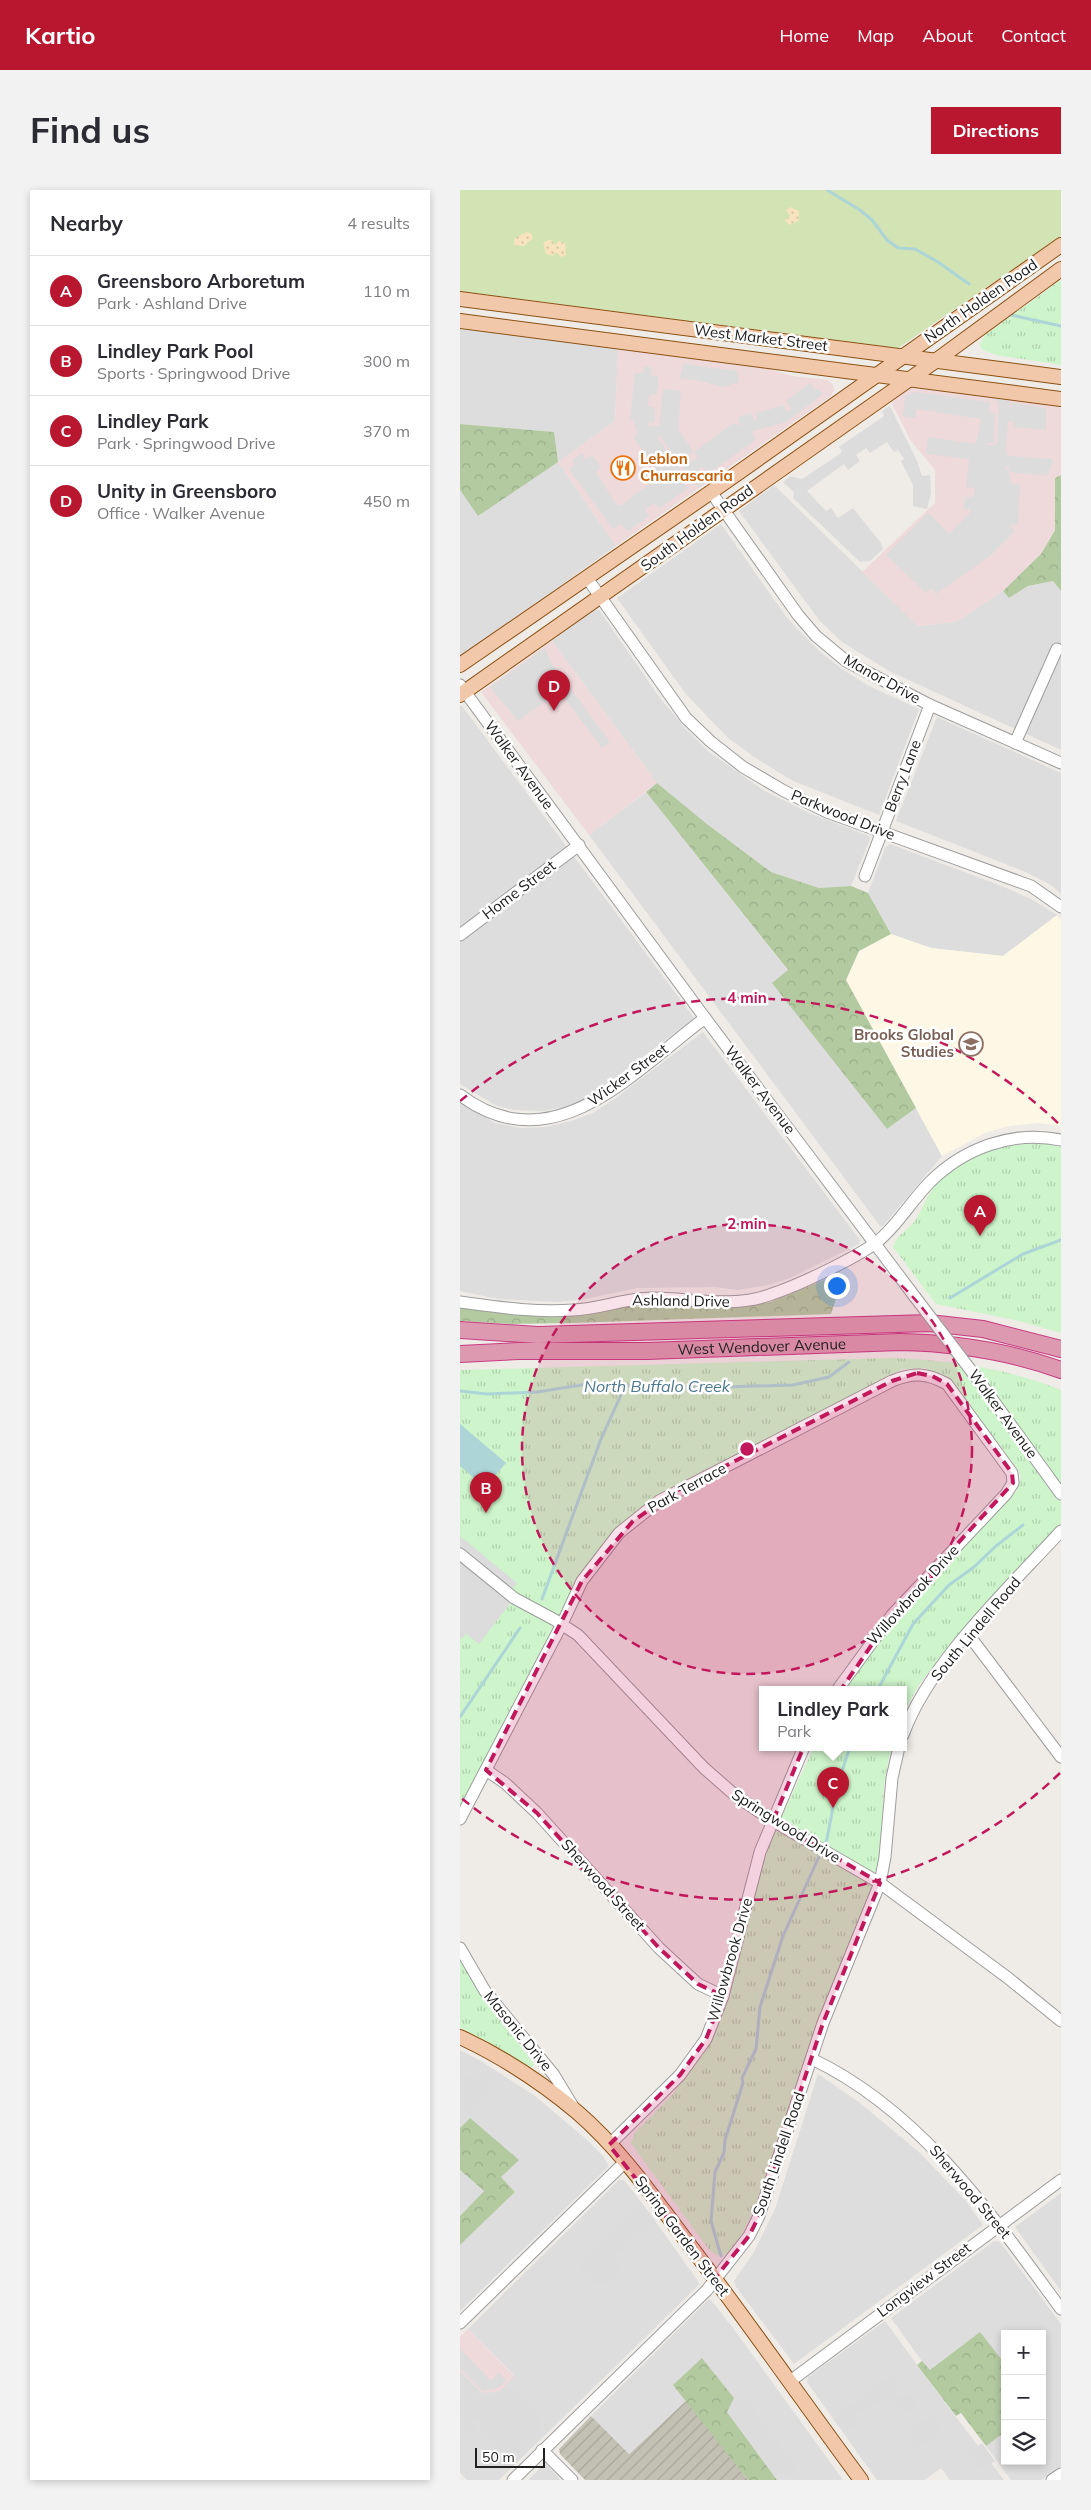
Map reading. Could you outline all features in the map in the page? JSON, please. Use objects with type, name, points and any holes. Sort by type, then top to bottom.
[{"type":"highway","name":"West Wendover Avenue","points":[[460,1330],[538,1335],[929,1323],[983,1328],[1061,1349]]},
{"type":"highway","name":"West Wendover Avenue","points":[[460,1354],[519,1351],[647,1351],[900,1342],[932,1343],[994,1350],[1061,1370]]},
{"type":"main road","name":"North Holden Road","points":[[901,358],[1061,245]]},
{"type":"main road","name":"North Holden Road","points":[[934,362],[1061,269]]},
{"type":"main road","name":"West Market Street","points":[[460,299],[901,358],[1061,377]]},
{"type":"main road","name":"West Market Street","points":[[460,321],[878,373],[1061,398]]},
{"type":"main road","name":"South Holden Road","points":[[460,665],[901,358]]},
{"type":"main road","name":"South Holden Road","points":[[462,691],[601,597],[908,378],[934,362]]},
{"type":"main road","name":"Spring Garden Street","points":[[460,2036],[504,2061],[550,2091],[578,2113],[610,2145],[715,2278],[861,2480]]},
{"type":"street","name":"Manor Drive","points":[[711,492],[816,636],[846,661],[930,705],[1061,763]]},
{"type":"street","name":"Parkwood Drive","points":[[587,578],[686,718],[710,741],[743,767],[784,791],[827,812],[1031,886],[1061,907]]},
{"type":"street","points":[[1015,743],[1057,649]]},
{"type":"street","name":"Walker Avenue","points":[[462,691],[876,1243],[1061,1494]]},
{"type":"street","name":"Berry Lane","points":[[865,876],[930,705]]},
{"type":"street","name":"Home Street","points":[[460,934],[578,845]]},
{"type":"street","name":"Wicker Street","points":[[460,1095],[471,1104],[506,1117],[524,1120],[564,1116],[599,1100],[706,1018]]},
{"type":"street","name":"Ashland Drive","points":[[460,1302],[550,1311],[575,1310],[624,1300],[651,1298],[730,1302],[771,1295],[837,1264],[876,1243],[892,1229],[929,1183],[972,1151],[1006,1139],[1046,1137],[1061,1140]]},
{"type":"street","name":"Park Terrace","points":[[460,1819],[562,1624],[582,1581],[596,1560],[619,1533],[659,1501],[904,1376],[917,1373],[932,1376],[947,1384],[1012,1473],[1013,1483],[995,1506]]},
{"type":"street","name":"Willowbrook Drive","points":[[840,1686],[892,1615],[995,1506]]},
{"type":"street","name":"South Lindell Road","points":[[907,1725],[917,1701],[968,1634],[1061,1531]]},
{"type":"street","name":"Springwood Drive","points":[[460,1554],[514,1598],[562,1624],[578,1635],[704,1768],[736,1796],[773,1821],[880,1883],[1022,1989],[1061,2021]]},
{"type":"street","points":[[968,1634],[1061,1758]]},
{"type":"street","name":"Willowbrook Drive","points":[[610,2145],[680,2075],[706,2039],[723,1996],[752,1880],[773,1821],[802,1751]]},
{"type":"street","name":"South Lindell Road","points":[[513,2480],[707,2290],[749,2236],[759,2216],[830,2005],[880,1883],[886,1857],[892,1778],[898,1751]]},
{"type":"street","name":"Sherwood Street","points":[[486,1770],[505,1783],[537,1813],[659,1948],[698,1984],[723,1996]]},
{"type":"street","name":"Masonic Drive","points":[[460,1948],[485,1990],[554,2075],[578,2113]]},
{"type":"street","name":"Sherwood Street","points":[[812,2059],[869,2093],[929,2144],[960,2177],[999,2224],[1061,2309]]},
{"type":"street","points":[[460,2323],[625,2162]]},
{"type":"street","name":"Longview Street","points":[[789,2382],[999,2224],[1061,2180]]},
{"type":"street","points":[[542,2450],[572,2480]]},
{"type":"street","points":[[1052,2480],[1061,2474]]},
{"type":"highlighted area","points":[[917,1373],[932,1376],[947,1384],[1012,1473],[1013,1483],[892,1615],[806,1741],[773,1821],[880,1883],[823,2023],[759,2216],[749,2236],[715,2278],[609,2145],[680,2075],[706,2039],[723,1996],[698,1984],[659,1948],[537,1813],[486,1770],[582,1581],[633,1521],[678,1490],[892,1381]]},
{"type":"shaded area","points":[[460,329],[618,348],[615,421],[558,462],[616,546],[460,656],[460,490],[479,516],[554,432],[460,424]]},
{"type":"shaded area","points":[[618,348],[760,366],[792,376],[828,380],[833,385],[834,391],[830,397],[616,546],[558,462],[615,421]]},
{"type":"shaded area","points":[[684,364],[737,371],[739,382],[723,387],[696,380],[679,379]]},
{"type":"shaded area","points":[[644,367],[651,367],[651,375],[658,377],[657,394],[649,395],[648,406],[655,408],[654,423],[649,422],[649,426],[659,426],[663,389],[681,391],[678,429],[693,451],[688,455],[691,462],[698,457],[694,452],[733,423],[740,426],[738,419],[741,416],[751,413],[755,421],[757,419],[756,413],[784,405],[786,411],[790,411],[791,408],[786,401],[810,383],[815,390],[818,389],[823,394],[786,422],[753,431],[752,433],[755,438],[753,442],[710,472],[701,467],[698,471],[709,480],[699,487],[689,478],[684,483],[688,488],[660,508],[654,503],[645,509],[649,516],[628,531],[621,524],[613,529],[569,469],[575,464],[573,460],[582,453],[586,459],[592,455],[601,467],[596,473],[616,504],[620,506],[661,475],[633,437],[637,434],[634,421],[630,420],[635,373],[643,373]],"holes":[[[657,437],[660,437],[684,469],[682,472]]]},
{"type":"shaded area","points":[[915,387],[1061,405],[1061,475],[1055,478],[1055,529],[1041,554],[1003,591],[956,622],[918,626],[862,572],[935,503],[935,470],[911,441],[891,402],[909,388]]},
{"type":"shaded area","points":[[915,392],[990,402],[989,411],[995,414],[994,443],[987,443],[986,445],[997,444],[999,405],[996,399],[1010,401],[1009,411],[1012,403],[1046,408],[1046,430],[1014,427],[1013,421],[1008,422],[1006,453],[1009,456],[1052,459],[1053,463],[1047,476],[1009,472],[1009,467],[1006,466],[1012,484],[1020,485],[1018,524],[1009,525],[1015,531],[990,556],[936,594],[932,588],[926,593],[886,555],[928,513],[949,534],[971,512],[970,509],[964,509],[965,497],[972,497],[975,488],[966,487],[969,459],[926,454],[928,437],[976,444],[981,419],[917,409],[915,418],[903,416],[905,396]]},
{"type":"shaded area","points":[[890,406],[917,461],[922,476],[930,475],[931,493],[927,509],[913,506],[913,485],[901,461],[904,459],[898,450],[894,452],[887,442],[870,453],[866,448],[856,455],[860,461],[848,470],[844,464],[807,491],[826,511],[831,508],[838,518],[853,508],[881,543],[883,549],[870,561],[860,562],[793,498],[794,492],[783,482],[790,476],[802,479],[840,454],[842,451],[839,447],[884,416],[882,411]]},
{"type":"shaded area","points":[[774,485],[918,626],[956,622],[1003,591],[1009,598],[1028,586],[1053,581],[1061,591],[1061,750],[889,671],[842,642],[819,620],[739,511]]},
{"type":"shaded area","points":[[721,524],[787,618],[818,650],[842,669],[867,685],[919,709],[879,815],[793,781],[757,759],[728,738],[685,693],[617,598]]},
{"type":"shaded area","points":[[593,610],[599,610],[660,698],[685,728],[708,751],[763,790],[809,813],[869,836],[870,839],[851,886],[819,888],[771,872],[707,824],[657,783],[552,641]]},
{"type":"shaded area","points":[[552,641],[657,783],[589,835],[481,692]]},
{"type":"shaded area","points":[[545,648],[550,661],[610,742],[602,748],[559,691],[518,721],[490,687]]},
{"type":"shaded area","points":[[460,706],[462,706],[694,1018],[602,1088],[585,1099],[566,1107],[543,1111],[514,1110],[495,1105],[460,1084]]},
{"type":"shaded area","points":[[937,717],[1061,773],[1061,894],[1051,885],[1028,873],[896,821]]},
{"type":"shaded area","points":[[646,792],[788,971],[773,983],[887,1129],[916,1108],[942,1156],[883,1226],[880,1226],[589,835]]},
{"type":"shaded area","points":[[890,844],[1004,887],[1033,900],[1057,915],[1003,956],[931,948],[891,934],[868,893],[885,848]]},
{"type":"shaded area","name":"Brooks Global Studies","points":[[1057,915],[1061,920],[1061,1126],[1039,1123],[1009,1126],[985,1133],[942,1156],[846,980],[859,951],[891,934],[931,948],[1003,956]]},
{"type":"shaded area","points":[[703,1032],[860,1240],[859,1244],[790,1278],[769,1285],[738,1290],[715,1287],[638,1288],[580,1300],[557,1302],[498,1299],[460,1291],[460,1103],[495,1123],[520,1128],[546,1127],[571,1121],[593,1113],[613,1100]]},
{"type":"shaded area","points":[[460,1536],[517,1583],[509,1594],[514,1598],[479,1644],[466,1634],[462,1639],[460,1638]]},
{"type":"shaded area","points":[[460,2050],[481,2061],[535,2096],[586,2139],[603,2156],[609,2166],[460,2311],[460,2245],[515,2192],[500,2177],[470,2118],[460,2128]]},
{"type":"shaded area","points":[[490,2068],[498,2073],[486,2085],[491,2092],[460,2121],[460,2085],[469,2076],[477,2080]]},
{"type":"shaded area","points":[[818,2074],[860,2103],[920,2153],[966,2201],[983,2225],[794,2364],[736,2287],[734,2281],[754,2252],[775,2209]]},
{"type":"shaded area","points":[[460,2170],[484,2191],[460,2216]]},
{"type":"shaded area","points":[[619,2180],[624,2180],[646,2208],[700,2284],[499,2480],[467,2480],[460,2473],[460,2370],[483,2393],[514,2375],[468,2329]]},
{"type":"shaded area","points":[[1061,2193],[1061,2291],[1015,2227]]},
{"type":"shaded area","points":[[641,2204],[654,2220],[617,2254],[615,2260],[619,2272],[606,2285],[597,2284],[578,2266]]},
{"type":"shaded area","points":[[994,2241],[1000,2242],[1061,2324],[1061,2466],[1041,2480],[1011,2480],[986,2446],[1001,2435],[1001,2465],[1046,2465],[1046,2330],[1001,2330],[1001,2359],[980,2333],[929,2371],[891,2318]]},
{"type":"shaded area","points":[[708,2300],[711,2300],[733,2328],[843,2480],[777,2480],[727,2412],[673,2385],[687,2400],[628,2454],[591,2416]]},
{"type":"shaded area","points":[[885,2321],[1004,2480],[950,2480],[941,2468],[925,2480],[877,2480],[807,2382],[808,2377]]},
{"type":"shaded area","points":[[468,2329],[514,2376],[500,2391],[483,2393],[460,2370],[460,2337]]},
{"type":"shaded area","points":[[460,2349],[491,2381],[499,2373],[506,2381],[498,2388],[483,2391],[460,2368]]},
{"type":"shaded area","points":[[460,2373],[479,2392],[474,2397],[476,2400],[487,2395],[501,2393],[508,2387],[516,2392],[543,2419],[538,2424],[543,2430],[539,2435],[531,2431],[539,2440],[531,2447],[522,2440],[521,2443],[525,2449],[517,2456],[510,2452],[505,2456],[478,2429],[483,2423],[477,2418],[472,2423],[476,2429],[460,2444],[460,2419],[468,2408],[464,2401],[460,2403]]},
{"type":"shaded area","points":[[891,2375],[896,2382],[892,2385],[901,2398],[909,2393],[918,2403],[904,2414],[889,2395],[873,2406],[869,2404],[854,2415],[860,2423],[846,2433],[840,2428],[833,2419]]},
{"type":"shaded area","points":[[744,2397],[798,2469],[786,2478],[781,2472],[776,2476],[730,2414],[735,2404]]},
{"type":"shaded area","points":[[687,2400],[748,2480],[585,2480],[560,2454],[559,2449],[591,2416],[629,2454]]},
{"type":"shaded area","points":[[931,2415],[942,2430],[917,2449],[905,2434]]},
{"type":"shaded area","points":[[982,2443],[995,2461],[981,2471],[968,2453]]},
{"type":"shaded area","points":[[545,2463],[561,2480],[528,2480]]},
{"type":"green space","points":[[460,190],[1061,190],[1061,236],[898,348],[460,291]]},
{"type":"green space","points":[[1061,280],[1061,365],[996,355],[982,350],[980,344],[985,335]]},
{"type":"green space","points":[[460,424],[554,432],[558,462],[478,516],[460,490]]},
{"type":"green space","points":[[1061,475],[1061,591],[1053,581],[1028,586],[1009,598],[1003,591],[1041,554],[1055,530],[1055,478]]},
{"type":"green space","points":[[657,783],[707,824],[771,872],[819,888],[851,886],[868,893],[891,934],[859,951],[846,980],[916,1108],[887,1129],[772,983],[788,970],[646,792]]},
{"type":"green space","points":[[1040,1143],[1061,1146],[1061,1333],[1019,1321],[936,1304],[893,1247],[897,1239],[915,1221],[934,1187],[955,1166],[982,1153],[996,1149]]},
{"type":"green space","points":[[831,1277],[838,1293],[831,1314],[572,1323],[512,1324],[460,1321],[460,1308],[504,1313],[573,1315],[626,1307],[701,1305],[738,1307],[770,1302]]},
{"type":"green space","points":[[891,1358],[978,1366],[1020,1376],[1061,1390],[1061,1523],[964,1629],[920,1683],[907,1706],[907,1686],[848,1686],[888,1627],[1016,1492],[1021,1477],[1018,1470],[949,1378],[925,1368],[902,1369],[811,1419],[679,1483],[644,1505],[618,1529],[577,1581],[460,1809],[460,1370]]},
{"type":"green space","points":[[812,1751],[890,1751],[884,1784],[881,1853],[867,1901],[758,2201],[740,2238],[727,2255],[717,2255],[710,2251],[631,2143],[635,2133],[673,2094],[711,2040],[726,2005],[754,1890],[772,1838]]},
{"type":"green space","points":[[460,1958],[481,1994],[534,2064],[532,2068],[460,2027]]},
{"type":"green space","points":[[470,2118],[519,2160],[501,2177],[515,2192],[460,2245],[460,2216],[484,2191],[460,2170],[460,2128]]},
{"type":"green space","points":[[980,2332],[1001,2359],[1001,2435],[986,2446],[961,2413],[956,2416],[917,2365],[922,2361],[930,2370]]},
{"type":"green space","points":[[702,2358],[734,2398],[727,2412],[777,2480],[748,2480],[673,2385]]},
{"type":"sand","points":[[790,207],[799,211],[799,221],[789,225],[785,220],[790,216],[786,210]]},
{"type":"sand","points":[[526,232],[531,233],[533,238],[524,246],[514,245],[514,239]]},
{"type":"sand","points":[[551,240],[555,245],[559,241],[565,243],[566,255],[561,257],[556,252],[553,256],[546,254],[543,243]]},
{"type":"water","points":[[460,1424],[506,1463],[485,1487],[460,1466]]},
{"type":"waterway","points":[[827,190],[860,210],[872,220],[887,240],[898,248],[915,249],[938,262],[969,284]]},
{"type":"waterway","points":[[1011,315],[1061,326]]},
{"type":"waterway","name":"North Buffalo Creek","points":[[950,1298],[1023,1254],[1061,1240]]},
{"type":"waterway","name":"North Buffalo Creek","points":[[460,1391],[487,1394],[537,1392],[588,1384],[693,1388],[793,1385],[829,1377],[849,1362]]},
{"type":"waterway","points":[[542,1599],[601,1439],[625,1386]]},
{"type":"waterway","points":[[880,1686],[913,1624],[949,1585],[974,1567],[996,1546],[1023,1525]]},
{"type":"waterway","points":[[460,1717],[520,1628]]},
{"type":"waterway","points":[[721,2256],[711,2221],[715,2172],[724,2153],[725,2140],[743,2083],[742,2078],[756,2049],[760,2007],[783,1936],[827,1839],[837,1786],[849,1751]]},
{"type":"place","name":"Leblon Churrascaria","points":[[623,468]]},
{"type":"place","name":"Unity in Greensboro","points":[[554,711]]},
{"type":"place","name":"Brooks Global Studies","points":[[971,1044]]},
{"type":"place","name":"Greensboro Arboretum","points":[[980,1236]]},
{"type":"place","name":"Lindley Park Pool","points":[[486,1513]]},
{"type":"place","name":"Lindley Park","points":[[833,1808]]}]
